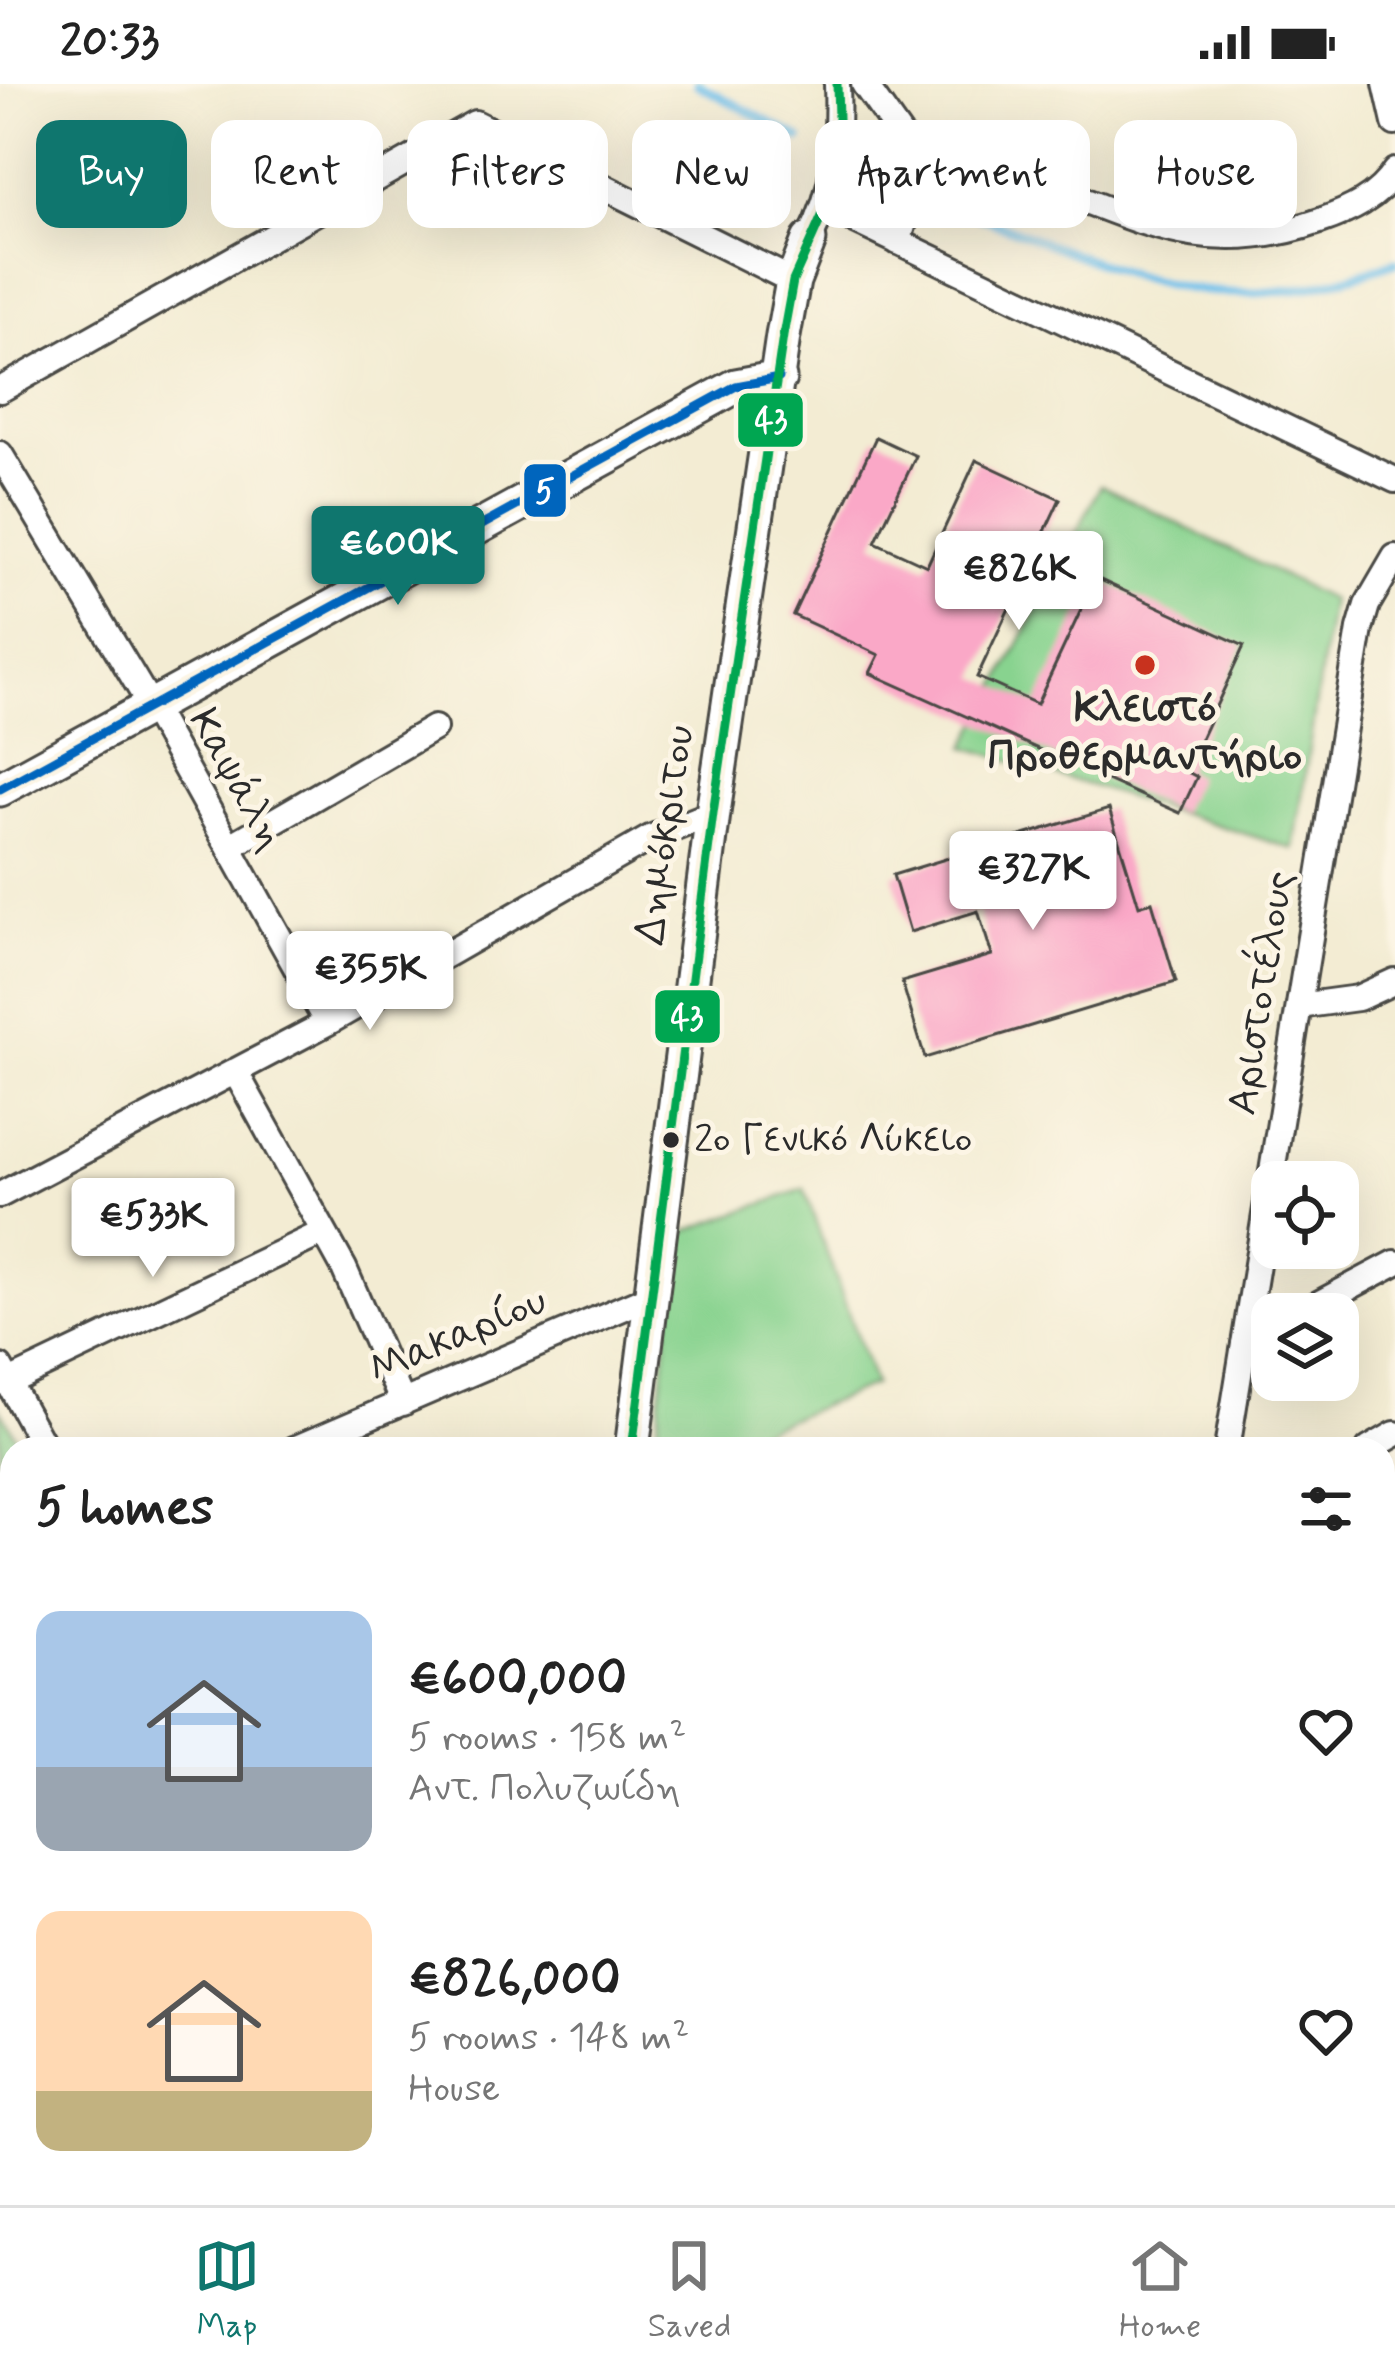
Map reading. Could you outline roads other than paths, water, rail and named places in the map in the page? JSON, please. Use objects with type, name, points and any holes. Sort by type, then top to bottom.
[{"type":"street","points":[[837,84],[838,120]]},
{"type":"street","points":[[864,84],[889,120]]},
{"type":"street","points":[[1386,84],[1395,123]]},
{"type":"street","points":[[0,390],[475,123],[793,281]]},
{"type":"street","points":[[1090,205],[1142,225],[1235,241],[1282,234],[1328,218],[1368,199],[1395,171]]},
{"type":"street","points":[[809,240],[815,228]]},
{"type":"street","points":[[869,228],[1395,480]]},
{"type":"street","points":[[898,242],[902,228]]},
{"type":"street","name":"Δημόκριτου","points":[[634,1437],[713,813],[793,281],[809,240]]},
{"type":"street","points":[[0,789],[149,703],[736,386],[779,378]]},
{"type":"street","name":"Καψάλη","points":[[0,454],[149,703],[327,1023]]},
{"type":"street","name":"Αριστοτέλους","points":[[1229,1437],[1360,628],[1366,605],[1395,557]]},
{"type":"street","points":[[229,847],[434,728]]},
{"type":"street","points":[[0,1195],[327,1023],[650,838],[713,813]]},
{"type":"street","points":[[1299,1006],[1358,998],[1395,981]]},
{"type":"street","points":[[235,1071],[324,1232],[404,1403]]},
{"type":"street","points":[[38,1437],[4,1375],[324,1232]]},
{"type":"street","points":[[1339,1293],[1395,1263]]},
{"type":"street","name":"Μακαρίου","points":[[323,1437],[652,1295]]},
{"type":"street","points":[[1244,1343],[1251,1339]]},
{"type":"waterway","points":[[697,84],[800,139]]},
{"type":"waterway","points":[[1008,228],[1129,273],[1224,293],[1274,292],[1331,282],[1395,262]]},
{"type":"place","name":"Κλειστό Προθερμαντήριο","points":[[1145,665]]},
{"type":"place","name":"2ο Γενικό Λύκειο","points":[[671,1140]]}]
